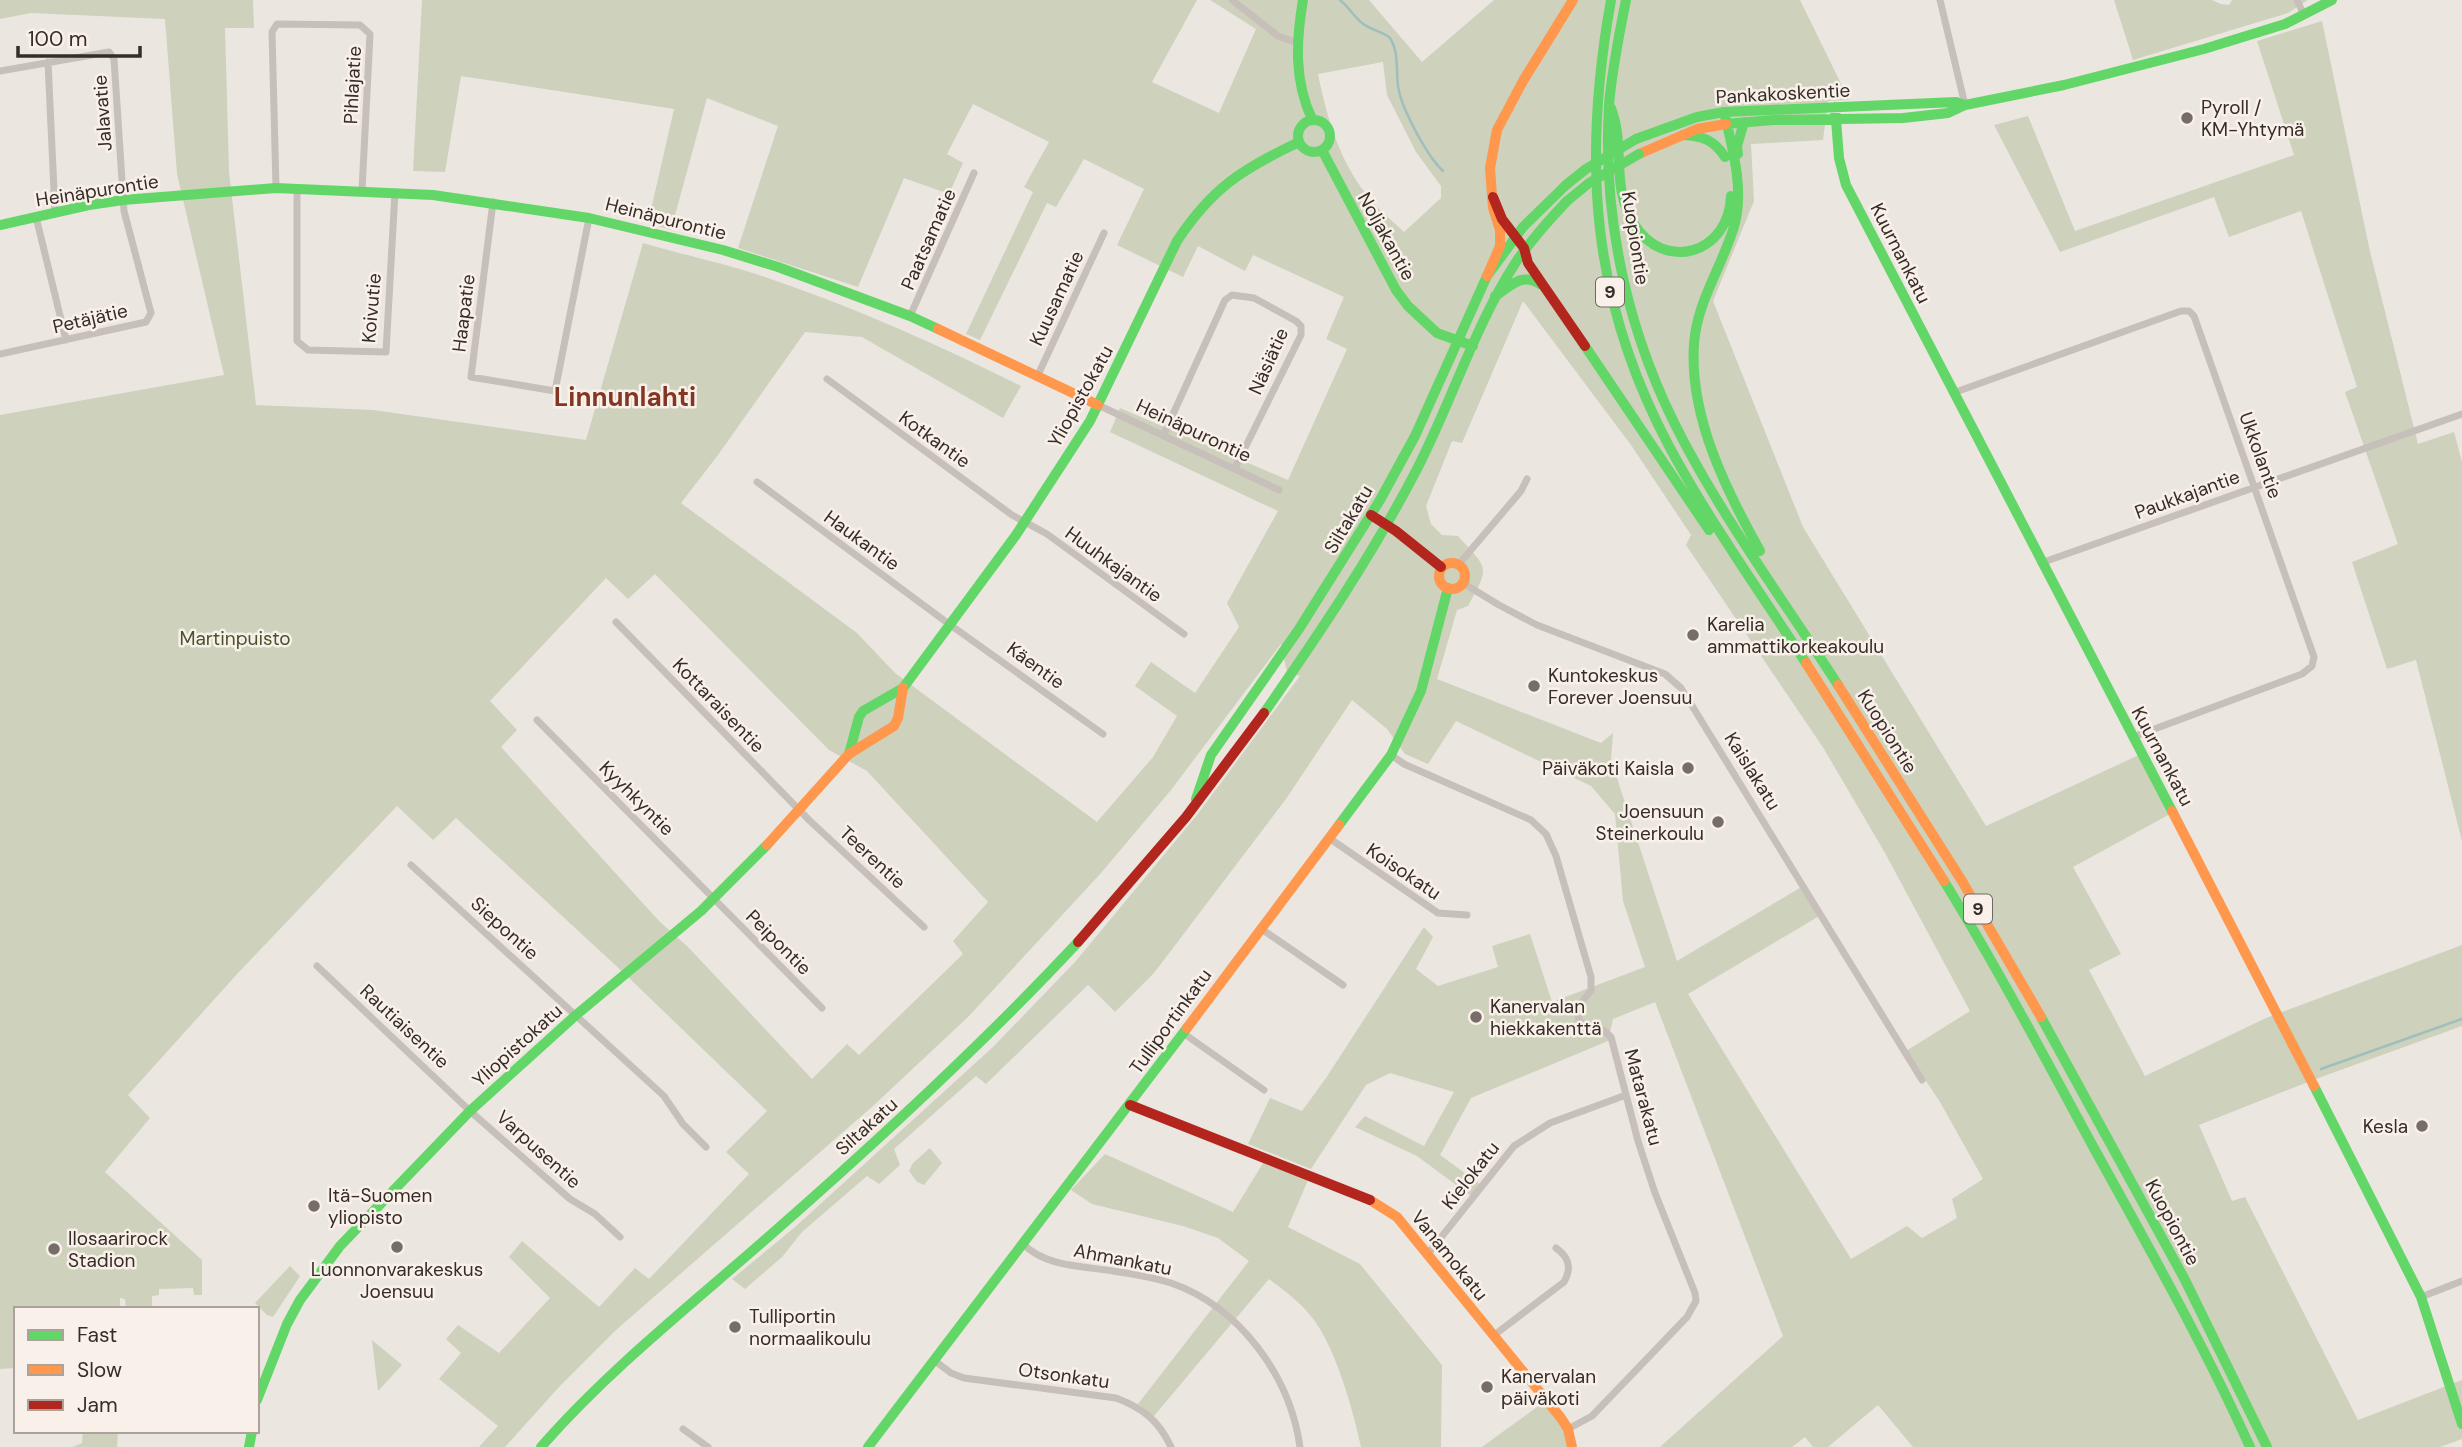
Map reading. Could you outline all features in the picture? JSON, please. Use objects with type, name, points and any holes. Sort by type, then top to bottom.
[{"type":"main road","points":[[1303,0],[1298,43],[1300,83],[1304,106],[1311,120]]},
{"type":"main road","points":[[1487,276],[1500,246],[1500,230],[1493,208],[1490,168],[1497,131],[1522,81],[1573,0]]},
{"type":"main road","name":"Kuopiontie","points":[[1611,0],[1601,45],[1595,103],[1595,196],[1609,290],[1637,377],[1655,419],[1707,512],[1951,893],[2079,1118],[2181,1306],[2249,1447]]},
{"type":"main road","name":"Kuopiontie","points":[[1626,0],[1616,47],[1609,104],[1610,195],[1624,288],[1639,338],[1670,414],[1720,504],[1856,712],[1964,885],[2093,1110],[2195,1299],[2267,1447]]},
{"type":"main road","name":"Pankakoskentie","points":[[1524,248],[1545,222],[1589,184],[1639,153],[1721,119],[1744,122],[1836,120],[1929,116],[1958,111],[1965,105],[2064,85],[2204,49],[2286,24],[2332,0]]},
{"type":"main road","name":"Pankakoskentie","points":[[1516,236],[1545,202],[1602,159],[1636,139],[1687,120],[1835,107],[1956,102],[1965,105]]},
{"type":"main road","points":[[1609,104],[1617,120],[1619,182],[1626,209],[1637,230],[1650,243],[1666,250],[1680,252],[1700,248],[1713,241],[1722,231],[1731,203],[1721,119]]},
{"type":"main road","name":"Kuurnankatu","points":[[1835,107],[1839,158],[1846,185],[2393,1239],[2421,1297],[2462,1424]]},
{"type":"main road","points":[[1721,119],[1737,175],[1737,215],[1732,234],[1703,302],[1695,344],[1696,381],[1715,454],[1751,536],[1778,580],[1781,598]]},
{"type":"main road","points":[[1311,120],[1322,121],[1329,130],[1329,141],[1322,150],[1311,152],[1298,142],[1299,130],[1311,120]]},
{"type":"main road","points":[[1737,175],[1740,167],[1737,146],[1744,122]]},
{"type":"main road","points":[[1683,135],[1710,139],[1718,145],[1725,157]]},
{"type":"main road","name":"Yliopistokatu","points":[[849,754],[863,711],[903,688],[1025,522],[1098,405],[1177,241],[1199,208],[1219,186],[1259,160],[1298,142]]},
{"type":"main road","name":"Noljakantie","points":[[1322,150],[1396,290],[1408,306],[1437,333],[1473,346]]},
{"type":"main road","name":"Heinäpurontie","points":[[0,225],[123,200],[276,188],[395,192],[493,202],[589,218],[768,263],[910,316],[1098,405]]},
{"type":"main road","points":[[1493,197],[1504,221],[1524,248],[1528,262],[1718,544],[1736,557]]},
{"type":"main road","name":"Siltakatu","points":[[1192,808],[1211,755],[1306,619],[1371,515],[1415,436],[1487,276],[1516,236]]},
{"type":"main road","name":"Siltakatu","points":[[541,1447],[603,1382],[885,1134],[998,1026],[1120,895],[1192,808],[1254,729],[1387,525],[1430,443],[1494,296],[1524,248]]},
{"type":"main road","points":[[1494,296],[1518,279],[1528,277],[1548,292]]},
{"type":"main road","points":[[1371,515],[1441,567]]},
{"type":"main road","points":[[1448,563],[1459,565],[1464,571],[1463,583],[1457,588],[1448,588],[1440,582],[1438,576],[1441,567],[1448,563]]},
{"type":"main road","name":"Tulliportinkatu","points":[[869,1447],[1130,1105],[1391,755],[1421,691],[1448,588]]},
{"type":"main road","name":"Yliopistokatu","points":[[259,1394],[287,1324],[340,1246],[470,1111],[713,899],[801,810],[849,754],[894,726],[903,688]]},
{"type":"main road","name":"Vanamokatu","points":[[1130,1105],[1374,1202],[1397,1217],[1568,1429],[1572,1447]]},
{"type":"street","points":[[1232,0],[1278,36],[1298,43]]},
{"type":"street","points":[[1940,0],[1965,105]]},
{"type":"street","points":[[2297,0],[2304,15]]},
{"type":"street","name":"Pihlajatie","points":[[276,188],[272,32],[277,24],[360,25],[370,34],[362,190]]},
{"type":"street","name":"Jalavatie","points":[[0,71],[109,52],[114,59],[123,200]]},
{"type":"street","points":[[48,62],[55,212]]},
{"type":"street","name":"Paatsamatie","points":[[910,316],[974,173]]},
{"type":"street","name":"Koivutie","points":[[298,188],[298,341],[308,350],[386,352],[395,192]]},
{"type":"street","name":"Petäjätie","points":[[0,354],[146,321],[151,313],[123,200]]},
{"type":"street","name":"Haapatie","points":[[493,202],[471,377],[555,391],[589,218]]},
{"type":"street","points":[[36,217],[66,340]]},
{"type":"street","name":"Kuusamatie","points":[[1037,377],[1104,233]]},
{"type":"street","name":"Näsiätie","points":[[1163,436],[1225,300],[1232,295],[1254,298],[1296,321],[1301,326],[1301,335],[1235,468]]},
{"type":"street","name":"Ukkolantie","points":[[1953,393],[2169,316],[2189,311],[2194,316],[2313,650],[2312,666],[2302,674],[2133,737]]},
{"type":"street","name":"Kotkantie","points":[[827,379],[1025,522]]},
{"type":"street","name":"Heinäpurontie","points":[[1098,405],[1279,490]]},
{"type":"street","name":"Paukkajantie","points":[[2041,563],[2462,414]]},
{"type":"street","points":[[1459,565],[1521,491],[1527,479]]},
{"type":"street","name":"Haukantie","points":[[757,482],[949,624]]},
{"type":"street","name":"Huuhkajantie","points":[[1025,522],[1047,534],[1184,634]]},
{"type":"street","name":"Kaislakatu","points":[[1463,583],[1538,625],[1673,679],[1922,1080]]},
{"type":"street","name":"Kottaraisentie","points":[[616,622],[801,810]]},
{"type":"street","name":"Käentie","points":[[949,624],[1104,734]]},
{"type":"street","name":"Kyyhkyntie","points":[[537,720],[713,899]]},
{"type":"street","name":"Matarakatu","points":[[1391,755],[1404,764],[1531,820],[1546,834],[1556,856],[1591,976],[1591,990],[1580,1002],[1579,1021],[1591,1029],[1604,1030],[1611,1037],[1655,1193],[1695,1293],[1696,1301],[1687,1317],[1591,1416],[1568,1429]]},
{"type":"street","name":"Teerentie","points":[[801,810],[924,927]]},
{"type":"street","name":"Koisokatu","points":[[1329,838],[1438,913],[1467,915]]},
{"type":"street","name":"Siepontie","points":[[411,865],[664,1096],[683,1124],[706,1147]]},
{"type":"street","name":"Peipontie","points":[[713,899],[822,1008]]},
{"type":"street","points":[[1260,929],[1343,985]]},
{"type":"street","name":"Rautiaisentie","points":[[317,966],[470,1111]]},
{"type":"street","points":[[1183,1034],[1265,1090]]},
{"type":"street","name":"Kielokatu","points":[[1427,1255],[1514,1146],[1550,1124],[1626,1095]]},
{"type":"street","name":"Varpusentie","points":[[470,1111],[570,1199],[595,1214],[620,1237]]},
{"type":"street","name":"Ahmankatu","points":[[1023,1244],[1042,1258],[1152,1277],[1173,1284],[1197,1295],[1237,1323],[1270,1363],[1287,1398],[1298,1431],[1300,1447]]},
{"type":"street","points":[[1493,1336],[1564,1282],[1569,1273],[1569,1264],[1563,1252],[1556,1248]]},
{"type":"street","points":[[2421,1297],[2462,1281]]},
{"type":"street","name":"Otsonkatu","points":[[935,1361],[951,1373],[964,1378],[1116,1398],[1149,1414],[1163,1430],[1171,1447]]},
{"type":"street","points":[[683,1429],[708,1447]]},
{"type":"green space","name":"Martinpuisto","points":[[0,0],[253,0],[254,28],[225,28],[229,172],[256,405],[373,410],[586,440],[643,243],[742,270],[824,298],[1021,386],[1003,418],[862,337],[805,332],[681,503],[857,633],[895,673],[1097,822],[1153,757],[1177,716],[1135,686],[1151,662],[1195,693],[1239,627],[1227,603],[1278,511],[1110,432],[1120,408],[1288,480],[1347,349],[1326,339],[1344,297],[1253,255],[1245,271],[1198,246],[1183,277],[1117,245],[1144,189],[1084,159],[1056,207],[1047,203],[980,340],[966,334],[1033,192],[1024,187],[1049,142],[973,104],[947,154],[963,163],[949,194],[904,178],[858,287],[738,248],[778,126],[707,98],[671,230],[648,223],[674,109],[461,76],[445,172],[413,171],[422,0],[1197,0],[1152,82],[1219,113],[1256,29],[1210,0],[1369,0],[1422,62],[1494,0],[1800,0],[1849,100],[1828,101],[1823,140],[1751,144],[1754,201],[1713,301],[1803,527],[1986,826],[2141,754],[2172,813],[2073,867],[2121,954],[2089,970],[2145,1076],[2266,1018],[2462,945],[2462,1026],[2199,1125],[2232,1201],[2245,1197],[2358,1420],[2462,1380],[2462,1439],[2440,1447],[1913,1447],[1878,1405],[1828,1447],[1813,1447],[1805,1437],[1792,1447],[1660,1447],[1783,1336],[1655,1002],[1613,1019],[1608,1041],[1471,1098],[1440,1155],[1480,1184],[1471,1196],[1417,1156],[1355,1127],[1365,1116],[1424,1146],[1454,1092],[1390,1073],[1366,1085],[1311,1169],[1248,1144],[1270,1098],[1302,1111],[1424,927],[1433,937],[1416,969],[1438,986],[1498,967],[1492,946],[1530,934],[1552,1002],[1645,967],[1623,901],[1615,814],[1591,786],[1456,721],[1428,764],[1405,754],[1387,729],[1352,700],[1286,799],[1154,973],[1115,1012],[1088,985],[986,1084],[976,1076],[894,1149],[900,1165],[879,1184],[867,1176],[802,1232],[782,1257],[745,1289],[732,1279],[794,1228],[993,1047],[1075,962],[1197,815],[1300,676],[1287,673],[1281,644],[1171,790],[1101,873],[969,1016],[873,1106],[616,1330],[559,1387],[505,1447],[479,1447],[498,1426],[439,1379],[461,1353],[446,1339],[458,1325],[499,1353],[550,1298],[509,1257],[522,1241],[599,1307],[635,1268],[649,1279],[749,1174],[726,1152],[767,1111],[626,975],[456,818],[433,840],[397,806],[238,973],[128,1095],[150,1118],[105,1172],[202,1260],[202,1295],[194,1295],[193,1288],[159,1289],[159,1295],[152,1296],[152,1307],[126,1307],[125,1299],[120,1298],[120,1307],[14,1307],[14,1368],[0,1369],[0,415],[224,375],[177,174],[165,19],[31,13],[0,19]],"holes":[[[1383,62],[1387,95],[1416,152],[1441,186],[1441,198],[1404,232],[1377,206],[1352,174],[1331,125],[1318,74]],[[1523,301],[1631,445],[1691,535],[1686,545],[1824,749],[1885,853],[1970,1011],[1906,1051],[1940,1102],[1983,1179],[1952,1199],[1957,1218],[1922,1238],[1907,1226],[1851,1259],[1688,994],[1821,915],[1803,886],[1677,961],[1611,760],[1613,733],[1601,743],[1437,679],[1457,610],[1468,606],[1480,583],[1483,569],[1476,556],[1458,536],[1442,535],[1431,524],[1426,506],[1452,441],[1462,443]],[[655,574],[829,750],[867,771],[988,902],[953,941],[963,954],[859,1055],[847,1044],[812,1079],[689,948],[659,921],[501,747],[517,730],[490,701],[606,578],[628,599]]]},
{"type":"green space","points":[[2114,0],[2212,0],[2229,5],[2232,0],[2308,0],[2288,13],[2133,60]]},
{"type":"green space","points":[[2322,21],[2369,247],[2418,444],[2454,432],[2462,462],[2462,841],[2416,660],[2387,669],[2352,562],[2398,544],[2345,392],[2357,387],[2301,211],[2229,237],[2214,197],[2060,252],[1994,125],[2028,116],[2075,231],[2294,155],[2257,41]]},
{"type":"green space","points":[[930,1148],[942,1163],[924,1185],[917,1182],[909,1171],[913,1163]]},
{"type":"green space","points":[[1105,1154],[1233,1212],[1263,1163],[1308,1180],[1288,1227],[1360,1264],[1442,1365],[1441,1447],[1361,1447],[1348,1397],[1335,1360],[1319,1327],[1306,1310],[1269,1279],[1154,1416],[1138,1404],[1249,1261],[1218,1238],[1183,1226],[1092,1204],[1071,1190]]},
{"type":"green space","points":[[290,1266],[300,1276],[273,1317],[267,1315],[255,1303]]},
{"type":"green space","points":[[372,1340],[402,1365],[378,1391]]},
{"type":"green space","points":[[1544,1402],[1563,1426],[1568,1447],[1482,1447]]},
{"type":"green space","points":[[83,1433],[118,1433],[117,1447],[73,1447],[82,1443]]},
{"type":"waterway","points":[[1340,0],[1362,23],[1390,38],[1395,49],[1400,95],[1409,119],[1443,171]]},
{"type":"waterway","points":[[2321,1069],[2462,1019]]},
{"type":"traffic: fast","points":[[1303,0],[1299,31],[1299,75],[1312,119]]},
{"type":"traffic: fast","points":[[1611,0],[1602,60],[1596,174],[1600,229],[1609,284],[1623,338],[1644,393],[1685,476],[1806,663]]},
{"type":"traffic: fast","points":[[1626,0],[1610,92],[1608,149],[1615,236],[1634,321],[1665,403],[1701,474],[1838,685]]},
{"type":"traffic: fast","points":[[1726,124],[1773,120],[1903,118],[1948,113],[1965,105],[2064,85],[2204,49],[2285,24],[2332,0]]},
{"type":"traffic: fast","points":[[1724,112],[1956,102],[1965,105]]},
{"type":"traffic: fast","points":[[1835,107],[1839,158],[1846,185],[2172,811]]},
{"type":"traffic: fast","points":[[1611,108],[1618,137],[1622,195],[1634,224],[1647,239],[1662,248],[1677,252],[1693,250],[1707,243],[1719,232],[1727,216],[1731,196]]},
{"type":"traffic: fast","points":[[1636,139],[1697,117],[1724,112]]},
{"type":"traffic: fast","points":[[1724,112],[1738,181],[1737,209],[1730,238],[1700,312],[1694,344],[1694,371],[1697,398],[1712,452],[1760,551]]},
{"type":"traffic: fast","points":[[1314,120],[1325,125],[1330,136],[1325,147],[1314,152],[1303,147],[1298,136],[1303,125],[1314,120]]},
{"type":"traffic: fast","points":[[1738,154],[1737,146],[1744,122]]},
{"type":"traffic: fast","points":[[1683,135],[1707,140],[1725,157]]},
{"type":"traffic: fast","points":[[1566,185],[1586,169],[1636,139]]},
{"type":"traffic: fast","points":[[849,754],[863,711],[903,688],[1016,535],[1090,421],[1177,241],[1190,223],[1230,182],[1261,161],[1299,142]]},
{"type":"traffic: fast","points":[[1322,150],[1396,290],[1408,306],[1437,333],[1473,346]]},
{"type":"traffic: fast","points":[[1567,201],[1589,183],[1639,154]]},
{"type":"traffic: fast","points":[[1196,799],[1211,755],[1299,629],[1380,500],[1415,436],[1487,276],[1523,227],[1566,185]]},
{"type":"traffic: fast","points":[[0,225],[123,200],[276,188],[433,195],[589,218],[723,250],[778,267],[938,329]]},
{"type":"traffic: fast","points":[[1264,713],[1345,593],[1400,501],[1430,443],[1475,338],[1501,287],[1528,246],[1567,201]]},
{"type":"traffic: fast","points":[[1495,296],[1522,280],[1528,279],[1540,284]]},
{"type":"traffic: fast","points":[[1585,346],[1709,530]]},
{"type":"traffic: fast","points":[[1339,825],[1391,755],[1421,691],[1448,588]]},
{"type":"traffic: fast","points":[[259,1395],[287,1324],[300,1300],[340,1246],[470,1111],[576,1015],[701,911],[767,845]]},
{"type":"traffic: fast","points":[[1944,881],[2003,981],[2156,1260],[2250,1447]]},
{"type":"traffic: fast","points":[[541,1447],[625,1362],[892,1126],[1078,942]]},
{"type":"traffic: fast","points":[[2041,1017],[2184,1278],[2267,1447]]},
{"type":"traffic: fast","points":[[868,1447],[1187,1028]]},
{"type":"traffic: fast","points":[[2314,1086],[2421,1297],[2462,1424]]},
{"type":"traffic: fast","points":[[249,1447],[252,1433]]},
{"type":"traffic: slow","points":[[1487,276],[1500,246],[1500,230],[1493,208],[1490,168],[1497,130],[1523,81],[1573,0]]},
{"type":"traffic: slow","points":[[1639,154],[1697,129],[1726,124]]},
{"type":"traffic: slow","points":[[938,329],[1098,405]]},
{"type":"traffic: slow","points":[[1452,563],[1461,567],[1465,576],[1461,585],[1452,589],[1443,585],[1439,576],[1443,567],[1452,563]]},
{"type":"traffic: slow","points":[[1806,663],[1944,881]]},
{"type":"traffic: slow","points":[[1838,685],[1962,881],[2041,1017]]},
{"type":"traffic: slow","points":[[767,845],[849,754],[894,726],[903,688]]},
{"type":"traffic: slow","points":[[2172,811],[2314,1086]]},
{"type":"traffic: slow","points":[[1187,1028],[1339,825]]},
{"type":"traffic: slow","points":[[1370,1200],[1397,1217],[1561,1418],[1568,1429],[1572,1447]]},
{"type":"traffic: jam","points":[[1493,197],[1502,219],[1524,248],[1528,263],[1585,346]]},
{"type":"traffic: jam","points":[[1371,515],[1441,567]]},
{"type":"traffic: jam","points":[[1078,942],[1186,817],[1264,713]]},
{"type":"traffic: jam","points":[[1130,1105],[1370,1200]]},
{"type":"place","name":"Pyroll / KM-Yhtymä","points":[[2187,118]]},
{"type":"place","name":"Karelia ammattikorkeakoulu","points":[[1693,635]]},
{"type":"place","name":"Kuntokeskus Forever Joensuu","points":[[1534,686]]},
{"type":"place","name":"Päiväkoti Kaisla","points":[[1688,768]]},
{"type":"place","name":"Joensuun Steinerkoulu","points":[[1718,822]]},
{"type":"place","name":"Kanervalan hiekkakenttä","points":[[1476,1017]]},
{"type":"place","name":"Kesla","points":[[2422,1126]]},
{"type":"place","name":"Itä-Suomen yliopisto","points":[[314,1206]]},
{"type":"place","name":"Luonnonvarakeskus Joensuu","points":[[397,1247]]},
{"type":"place","name":"Ilosaarirock Stadion","points":[[54,1249]]},
{"type":"place","name":"Tulliportin normaalikoulu","points":[[735,1327]]},
{"type":"place","name":"Kanervalan päiväkoti","points":[[1487,1387]]},
{"type":"district","name":"Linnunlahti","points":[[625,397]]}]
